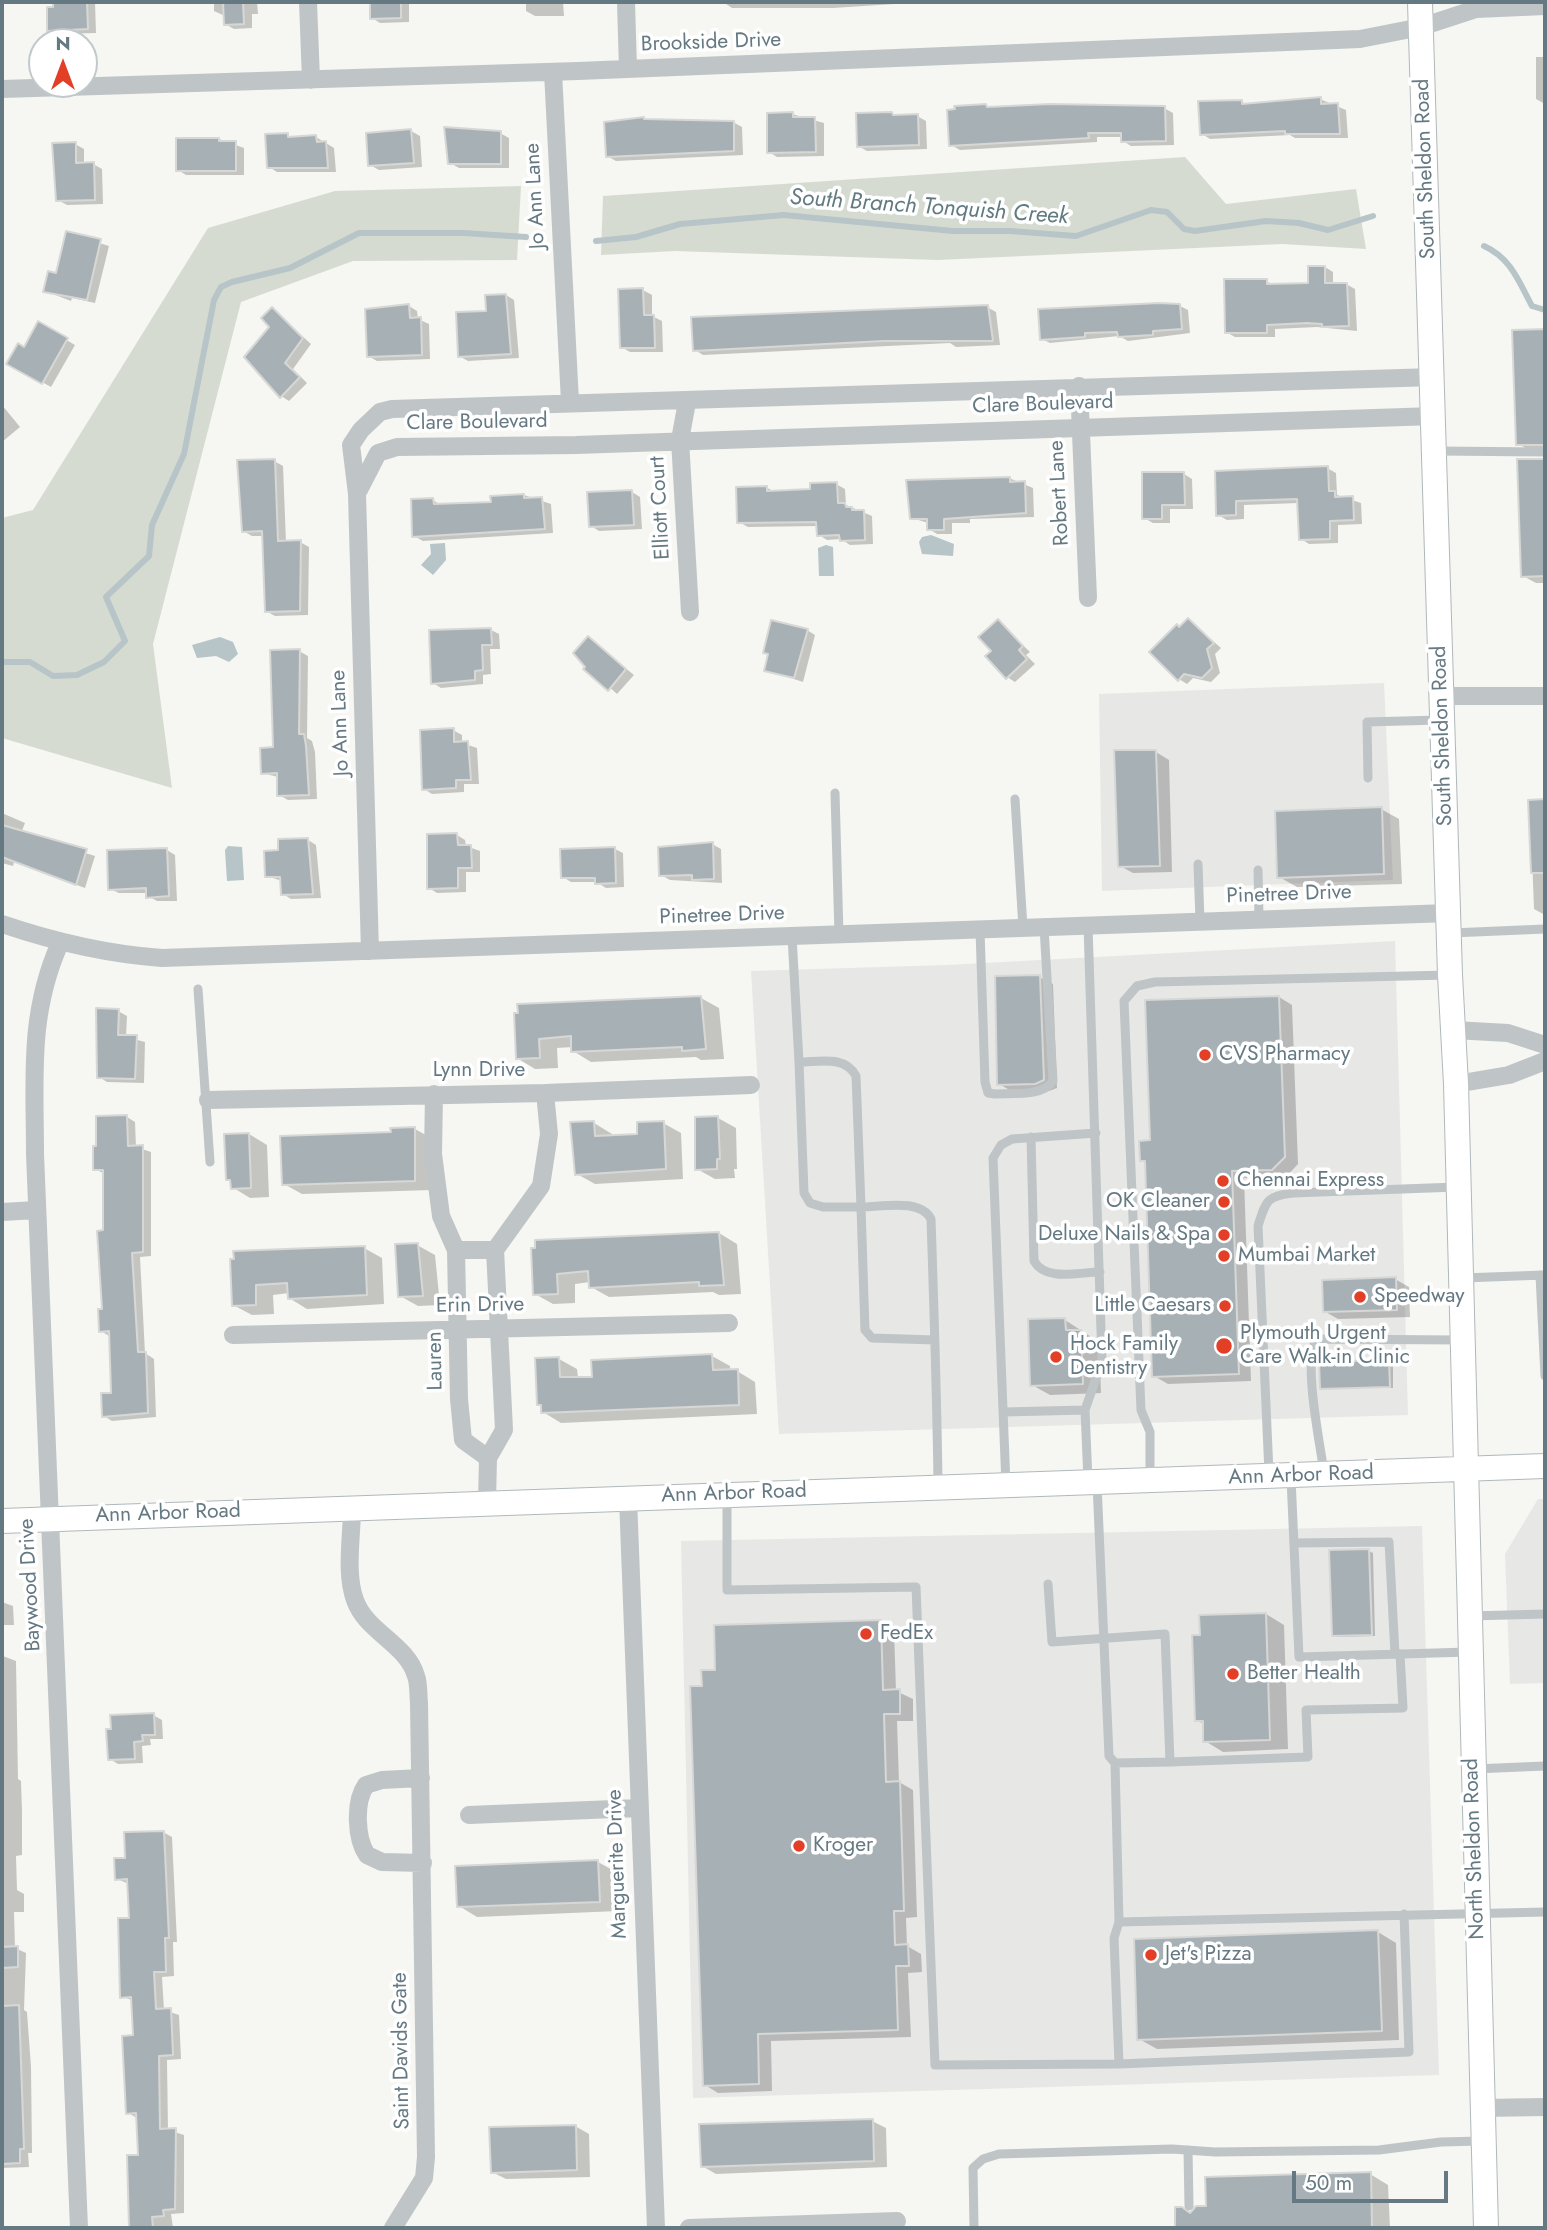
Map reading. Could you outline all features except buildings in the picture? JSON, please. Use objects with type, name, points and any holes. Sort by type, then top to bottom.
[{"type":"main road","name":"South Sheldon Road","points":[[1420,2],[1467,1469]]},
{"type":"main road","name":"Ann Arbor Road","points":[[2,1521],[1545,1466]]},
{"type":"main road","name":"North Sheldon Road","points":[[1467,1469],[1468,1616],[1486,2228]]},
{"type":"street","points":[[309,2],[311,80]]},
{"type":"street","points":[[626,2],[628,69]]},
{"type":"street","name":"Brookside Drive","points":[[2,89],[553,72],[1360,39],[1421,27],[1476,9],[1545,6]]},
{"type":"street","name":"Jo Ann Lane","points":[[553,72],[570,402]]},
{"type":"street","name":"Clare Boulevard","points":[[357,494],[351,445],[361,430],[380,412],[464,405],[687,402],[1434,377]]},
{"type":"street","name":"Robert Lane","points":[[1079,387],[1088,598]]},
{"type":"street","name":"Elliott Court","points":[[687,402],[680,440],[690,612]]},
{"type":"street","name":"Clare Boulevard","points":[[357,494],[378,453],[397,447],[1434,416]]},
{"type":"street","name":"Jo Ann Lane","points":[[357,494],[370,951]]},
{"type":"street","points":[[1442,708],[1545,696]]},
{"type":"street","name":"Pinetree Drive","points":[[2,924],[60,943],[111,954],[162,958],[1259,919],[1449,923]]},
{"type":"street","name":"Baywood Drive","points":[[60,943],[42,988],[34,1032],[37,1210],[79,2228]]},
{"type":"street","points":[[1454,1030],[1508,1034],[1545,1045]]},
{"type":"street","points":[[1456,1084],[1509,1075],[1545,1061]]},
{"type":"street","name":"Lynn Drive","points":[[208,1100],[545,1093],[751,1085]]},
{"type":"street","points":[[487,1503],[488,1458],[505,1430],[495,1250],[541,1186],[549,1134],[545,1093]]},
{"type":"street","name":"Lauren","points":[[434,1094],[433,1154],[441,1216],[456,1250],[463,1440],[488,1458]]},
{"type":"street","points":[[2,1212],[37,1210]]},
{"type":"street","points":[[456,1250],[495,1250]]},
{"type":"street","name":"Erin Drive","points":[[233,1335],[729,1323]]},
{"type":"street","name":"Marguerite Drive","points":[[628,1498],[656,2228]]},
{"type":"street","name":"Saint Davids Gate","points":[[352,1508],[351,1581],[355,1601],[365,1619],[410,1662],[416,1676],[423,1863],[426,2157],[424,2178],[393,2228]]},
{"type":"street","points":[[421,1778],[382,1780],[366,1785],[360,1799],[359,1822],[360,1841],[367,1855],[382,1862],[423,1863]]},
{"type":"street","points":[[469,1815],[638,1808]]},
{"type":"street","points":[[1482,2108],[1545,2107]]},
{"type":"street","points":[[689,2228],[897,2221]]},
{"type":"lane","points":[[1434,451],[1545,452]]},
{"type":"lane","points":[[1368,778],[1367,722],[1442,708]]},
{"type":"lane","points":[[835,793],[839,935]]},
{"type":"lane","points":[[1015,799],[1023,928]]},
{"type":"lane","points":[[1198,864],[1200,921]]},
{"type":"lane","points":[[1258,870],[1259,919]]},
{"type":"lane","points":[[1449,923],[1545,929]]},
{"type":"lane","points":[[1088,926],[1102,1361],[1085,1410],[1106,1636],[1109,1756],[1115,1763],[1119,1922],[1114,1938],[1119,2064]]},
{"type":"lane","points":[[980,930],[985,1082],[988,1093],[995,1094],[1040,1091],[1048,1088],[1053,1081],[1044,928]]},
{"type":"lane","points":[[792,936],[804,1193],[810,1203],[823,1207],[916,1206],[926,1210],[931,1219],[938,1487]]},
{"type":"lane","points":[[1150,1480],[1150,1432],[1141,1410],[1124,1002],[1137,986],[1155,982],[1450,975]]},
{"type":"lane","points":[[198,989],[208,1100],[210,1162]]},
{"type":"lane","points":[[799,1062],[839,1062],[851,1067],[856,1076],[865,1330],[872,1338],[935,1340]]},
{"type":"lane","points":[[1006,1485],[993,1158],[1001,1145],[1012,1139],[1096,1133]]},
{"type":"lane","points":[[1031,1138],[1034,1261],[1048,1274],[1100,1272]]},
{"type":"lane","points":[[1458,1187],[1275,1195],[1265,1204],[1258,1226],[1280,1477],[1294,1543],[1299,1657],[1469,1652]]},
{"type":"lane","points":[[1461,1278],[1542,1275],[1545,1376]]},
{"type":"lane","points":[[1324,1475],[1310,1371],[1310,1349],[1316,1339],[1415,1337],[1463,1340]]},
{"type":"lane","points":[[1004,1412],[1085,1410]]},
{"type":"lane","points":[[727,1494],[727,1590],[916,1587],[935,2065],[1119,2064],[1409,2052],[1404,1914]]},
{"type":"lane","points":[[1115,1763],[1308,1757],[1306,1710],[1403,1707],[1389,1542],[1294,1543]]},
{"type":"lane","points":[[1048,1584],[1052,1642],[1106,1636],[1164,1634],[1170,1762]]},
{"type":"lane","points":[[1468,1616],[1545,1614]]},
{"type":"lane","points":[[1472,1769],[1545,1766]]},
{"type":"lane","points":[[1119,1922],[1476,1911],[1545,1912]]},
{"type":"lane","points":[[974,2228],[974,2168],[991,2156],[1188,2150],[1379,2150],[1441,2142],[1483,2141]]},
{"type":"lane","points":[[1188,2150],[1189,2206]]},
{"type":"shaded area","points":[[1185,157],[1226,204],[1356,189],[1366,249],[1282,244],[938,260],[675,251],[601,255],[603,196]]},
{"type":"shaded area","points":[[521,186],[517,260],[353,261],[241,302],[153,644],[172,788],[2,738],[2,518],[33,510],[208,228],[335,191]]},
{"type":"shaded area","points":[[931,535],[954,544],[953,556],[922,554],[919,542],[922,537]]},
{"type":"shaded area","points":[[445,543],[446,560],[433,575],[421,565],[431,554],[430,544]]},
{"type":"shaded area","points":[[826,545],[833,547],[834,576],[819,576],[818,548]]},
{"type":"shaded area","points":[[220,637],[233,642],[238,654],[229,662],[216,656],[197,658],[192,645]]},
{"type":"shaded area","points":[[1384,683],[1393,880],[1102,891],[1099,694]]},
{"type":"shaded area","points":[[228,846],[242,847],[244,880],[227,881],[225,850]]},
{"type":"shaded area","points":[[1395,941],[1408,1415],[779,1434],[751,971],[947,965]]},
{"type":"shaded area","points":[[1538,1499],[1545,1499],[1545,1683],[1510,1684],[1505,1554]]},
{"type":"shaded area","points":[[1422,1526],[1439,2075],[693,2098],[681,1541]]},
{"type":"waterway","name":"South Branch Tonquish Creek","points":[[596,241],[636,237],[680,224],[784,215],[953,231],[1010,231],[1076,236],[1151,210],[1167,212],[1184,229],[1195,231],[1266,221],[1299,223],[1328,230],[1373,216]]},
{"type":"waterway","name":"South Branch Tonquish Creek","points":[[2,662],[30,662],[53,676],[77,675],[104,662],[125,641],[106,597],[149,556],[152,525],[184,454],[214,300],[221,287],[290,268],[359,233],[463,233],[526,237]]},
{"type":"waterway","name":"South Branch Tonquish Creek","points":[[1484,246],[1508,264],[1532,306],[1545,310]]},
{"type":"place","name":"CVS Pharmacy","points":[[1205,1055]]},
{"type":"place","name":"Chennai Express","points":[[1223,1181]]},
{"type":"place","name":"OK Cleaner","points":[[1224,1202]]},
{"type":"place","name":"Deluxe Nails & Spa","points":[[1224,1235]]},
{"type":"place","name":"Mumbai Market","points":[[1224,1256]]},
{"type":"place","name":"Speedway","points":[[1360,1297]]},
{"type":"place","name":"Little Caesars","points":[[1225,1306]]},
{"type":"place","name":"Plymouth Urgent Care Walk-in Clinic","points":[[1224,1346]]},
{"type":"place","name":"Hock Family Dentistry","points":[[1056,1357]]},
{"type":"place","name":"FedEx","points":[[866,1634]]},
{"type":"place","name":"Better Health","points":[[1233,1674]]},
{"type":"place","name":"Kroger","points":[[799,1846]]},
{"type":"place","name":"Jet's Pizza","points":[[1151,1955]]}]
